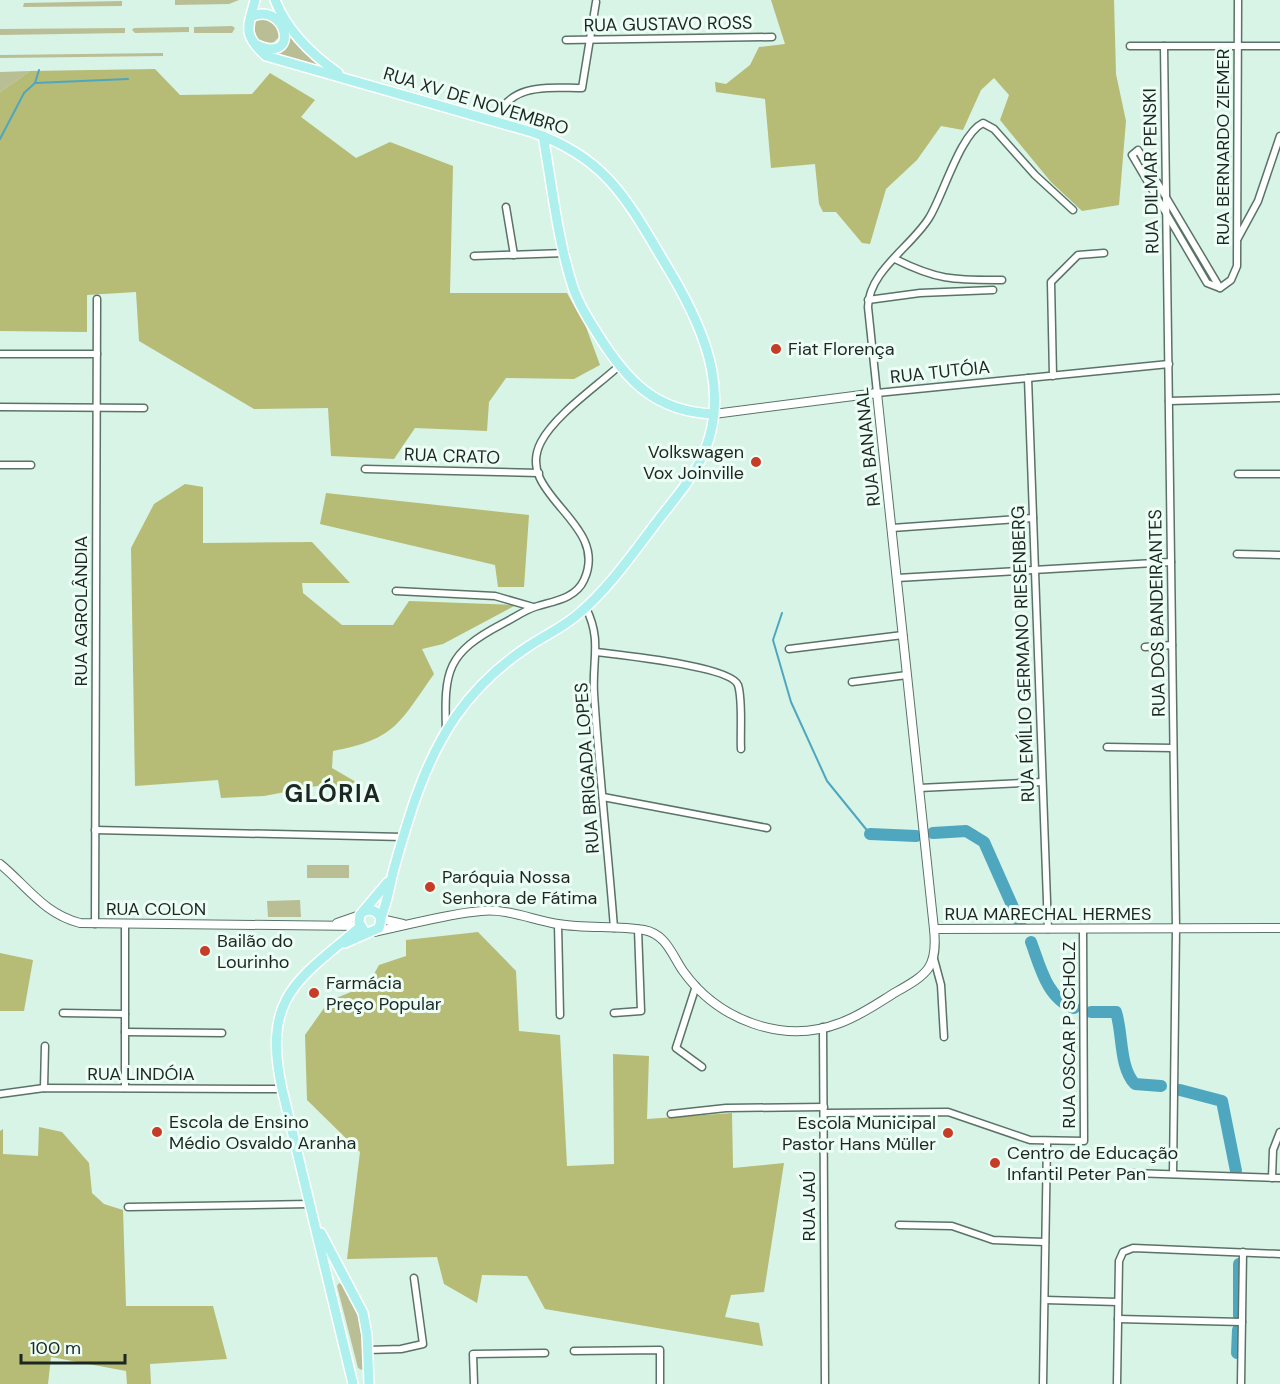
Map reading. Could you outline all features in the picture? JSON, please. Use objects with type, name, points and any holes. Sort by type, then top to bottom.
[{"type":"main road","points":[[251,17],[255,12],[267,9],[284,18],[286,31],[280,43],[268,48],[255,44],[247,28],[255,0]]},
{"type":"main road","name":"RUA XV DE NOVEMBRO","points":[[275,0],[284,18],[309,50],[345,78]]},
{"type":"main road","name":"RUA XV DE NOVEMBRO","points":[[255,44],[270,57],[543,136],[569,147],[596,166],[614,183],[680,287],[703,332],[715,379],[714,414],[706,445],[694,472],[614,577],[586,608],[499,669],[471,696],[446,731],[424,772],[381,918]]},
{"type":"main road","points":[[543,136],[565,254],[572,284],[580,303],[630,380],[652,396],[690,411],[714,414]]},
{"type":"main road","name":"RUA XV DE NOVEMBRO","points":[[361,914],[393,875]]},
{"type":"main road","points":[[337,946],[373,932],[379,928],[381,918],[373,910],[361,914],[360,926],[305,973],[283,1006],[276,1048],[282,1089],[353,1384]]},
{"type":"main road","points":[[360,926],[373,932]]},
{"type":"main road","points":[[314,1220],[363,1313],[368,1350],[369,1384]]},
{"type":"main road","points":[[328,1281],[338,1279],[349,1286]]},
{"type":"main road","points":[[350,1371],[361,1377],[369,1372]]},
{"type":"street","name":"RUA BERNARDO ZIEMER","points":[[1220,288],[1231,280],[1236,271],[1238,239],[1238,0]]},
{"type":"street","points":[[495,121],[509,99],[525,90],[582,88],[596,2]]},
{"type":"street","name":"RUA GUSTAVO ROSS","points":[[566,40],[591,42],[771,37]]},
{"type":"street","points":[[1130,46],[1280,46]]},
{"type":"street","name":"RUA DILMAR PENSKI","points":[[1164,46],[1168,296]]},
{"type":"street","points":[[993,290],[920,293],[868,300],[872,286],[928,220],[968,139],[977,126],[983,123],[994,129],[1035,175],[1073,210]]},
{"type":"street","points":[[1238,239],[1258,201],[1280,136]]},
{"type":"street","points":[[1138,150],[1167,197],[1220,288],[1207,283],[1132,155],[1138,150]]},
{"type":"street","points":[[1270,168],[1279,165]]},
{"type":"street","points":[[506,207],[514,255]]},
{"type":"street","points":[[474,256],[565,254]]},
{"type":"street","points":[[1053,376],[1051,282],[1078,255],[1104,254]]},
{"type":"street","points":[[895,259],[924,273],[942,278],[1002,280]]},
{"type":"street","name":"RUA DOS BANDEIRANTES","points":[[1168,296],[1176,929],[1173,1174]]},
{"type":"street","name":"RUA AGROLÂNDIA","points":[[95,924],[97,298]]},
{"type":"street","name":"RUA BANANAL","points":[[868,300],[934,929]]},
{"type":"street","points":[[0,354],[97,354]]},
{"type":"street","name":"RUA TUTÓIA","points":[[714,414],[877,393],[1169,364]]},
{"type":"street","points":[[446,731],[449,678],[456,656],[473,641],[533,607],[574,593],[585,578],[588,557],[577,526],[547,492],[539,473],[537,453],[545,435],[619,366]]},
{"type":"street","name":"RUA EMÍLIO GERMANO RIESENBERG","points":[[1028,378],[1048,929]]},
{"type":"street","points":[[1169,401],[1280,398]]},
{"type":"street","points":[[0,407],[144,408]]},
{"type":"street","points":[[0,465],[31,465]]},
{"type":"street","name":"RUA CRATO","points":[[365,469],[539,473]]},
{"type":"street","points":[[1238,474],[1280,474]]},
{"type":"street","points":[[892,528],[1033,518]]},
{"type":"street","points":[[1238,554],[1280,555]]},
{"type":"street","points":[[897,578],[1035,572],[1171,562]]},
{"type":"street","points":[[396,591],[495,596],[533,607]]},
{"type":"street","name":"RUA BRIGADA LOPES","points":[[586,608],[596,634],[594,691],[614,928]]},
{"type":"street","points":[[789,649],[903,635]]},
{"type":"street","points":[[1144,647],[1172,645]]},
{"type":"street","points":[[596,652],[710,670],[731,677],[738,687],[741,749]]},
{"type":"street","points":[[852,682],[907,675]]},
{"type":"street","points":[[1107,747],[1173,748]]},
{"type":"street","points":[[919,788],[1042,782]]},
{"type":"street","points":[[603,797],[767,828]]},
{"type":"street","points":[[95,830],[403,837]]},
{"type":"street","name":"RUA COLON","points":[[0,864],[53,914],[70,921],[95,924],[360,926]]},
{"type":"street","points":[[373,932],[482,911],[558,924],[638,929],[663,939],[696,986],[732,1015],[756,1027],[792,1030],[823,1027],[849,1019],[916,981],[926,973],[934,959]]},
{"type":"street","name":"RUA COLON","points":[[332,924],[361,914]]},
{"type":"street","points":[[381,918],[408,926]]},
{"type":"street","points":[[125,924],[125,1088]]},
{"type":"street","points":[[558,924],[560,1015]]},
{"type":"street","name":"RUA MARECHAL HERMES","points":[[934,959],[934,929],[1280,928]]},
{"type":"street","points":[[614,1013],[641,1011],[638,929]]},
{"type":"street","name":"RUA OSCAR P SCHOLZ","points":[[1047,1142],[1084,1141],[1083,929]]},
{"type":"street","points":[[934,959],[942,993],[944,1037]]},
{"type":"street","points":[[696,986],[676,1048],[702,1066]]},
{"type":"street","points":[[63,1013],[125,1014]]},
{"type":"street","name":"RUA JAÚ","points":[[823,1027],[825,1384]]},
{"type":"street","points":[[125,1032],[222,1033]]},
{"type":"street","points":[[44,1088],[45,1046]]},
{"type":"street","name":"RUA LINDÓIA","points":[[0,1094],[44,1088],[282,1089]]},
{"type":"street","points":[[671,1114],[720,1109],[948,1112],[995,1130],[1047,1142],[1043,1384]]},
{"type":"street","points":[[1272,1178],[1273,1150],[1280,1132]]},
{"type":"street","points":[[1132,1173],[1280,1178]]},
{"type":"street","points":[[128,1207],[310,1204]]},
{"type":"street","points":[[898,1224],[952,1226],[993,1240],[1045,1242]]},
{"type":"street","points":[[1117,1384],[1119,1261],[1123,1252],[1133,1248],[1280,1254]]},
{"type":"street","points":[[1241,1384],[1243,1252]]},
{"type":"street","points":[[368,1350],[401,1349],[423,1344],[414,1278]]},
{"type":"street","points":[[1045,1300],[1118,1302]]},
{"type":"street","points":[[1118,1318],[1242,1322]]},
{"type":"street","points":[[574,1351],[660,1350],[660,1384]]},
{"type":"street","points":[[474,1384],[473,1354],[545,1353]]},
{"type":"green space","points":[[175,0],[239,0],[229,4],[175,5]]},
{"type":"green space","points":[[771,0],[1114,0],[1116,74],[1126,121],[1119,205],[1082,211],[1051,182],[1000,120],[1009,95],[994,78],[981,90],[963,130],[941,126],[917,160],[886,189],[870,244],[862,243],[836,212],[823,212],[819,204],[815,164],[771,168],[765,99],[716,92],[715,82],[726,84],[750,65],[759,47],[785,44]]},
{"type":"green space","points":[[122,1],[122,6],[23,7],[24,3]]},
{"type":"green space","points":[[272,13],[281,35],[274,42],[264,43],[253,34],[252,24],[254,19]]},
{"type":"green space","points":[[232,26],[235,28],[232,33],[194,33],[194,27]]},
{"type":"green space","points":[[189,27],[189,32],[135,33],[132,30],[134,28]]},
{"type":"green space","points":[[125,28],[125,33],[0,35],[0,29]]},
{"type":"green space","points":[[290,33],[306,53],[325,69],[270,52]]},
{"type":"green space","points":[[163,53],[163,56],[0,58],[0,55]]},
{"type":"green space","points":[[155,69],[180,95],[252,94],[270,73],[315,100],[301,117],[356,158],[390,142],[453,166],[450,293],[567,293],[586,327],[600,365],[574,379],[506,378],[489,402],[487,431],[415,428],[394,459],[331,456],[328,408],[254,409],[139,341],[136,292],[87,295],[87,332],[0,331],[0,92],[30,71]]},
{"type":"green space","points":[[30,71],[0,92],[0,72]]},
{"type":"green space","points":[[185,484],[203,487],[203,543],[312,542],[350,583],[302,583],[303,593],[342,625],[393,625],[409,601],[516,605],[443,644],[422,649],[434,674],[403,717],[383,734],[370,741],[333,751],[332,768],[356,782],[336,792],[317,786],[264,796],[221,798],[218,780],[135,786],[131,548],[154,504]]},
{"type":"green space","points":[[326,493],[529,515],[524,587],[498,587],[495,565],[320,524]]},
{"type":"green space","points":[[307,865],[349,865],[349,878],[307,878]]},
{"type":"green space","points":[[300,900],[301,917],[268,917],[267,901]]},
{"type":"green space","points":[[478,932],[516,971],[519,1031],[560,1035],[567,1166],[614,1164],[613,1054],[649,1056],[647,1119],[732,1113],[733,1168],[784,1163],[764,1292],[731,1295],[725,1317],[759,1323],[763,1346],[545,1309],[527,1276],[482,1275],[477,1303],[444,1284],[437,1257],[347,1259],[360,1152],[307,1100],[305,1035],[329,1001],[368,985],[379,965],[406,956],[406,940]]},
{"type":"green space","points":[[0,953],[33,960],[24,1011],[0,1011]]},
{"type":"green space","points":[[39,1127],[62,1132],[89,1163],[92,1193],[104,1204],[123,1210],[126,1306],[213,1306],[227,1359],[150,1364],[151,1384],[127,1384],[126,1371],[51,1357],[48,1384],[0,1384],[0,1131],[3,1129],[3,1154],[38,1156]]},
{"type":"green space","points":[[339,1283],[348,1289],[354,1298],[361,1320],[365,1367],[362,1370],[358,1368],[337,1286]]},
{"type":"waterway","points":[[0,139],[24,93],[35,83],[39,70]]},
{"type":"waterway","points":[[35,83],[128,79]]},
{"type":"waterway","points":[[782,613],[773,640],[791,702],[827,781],[870,834]]},
{"type":"waterway","points":[[933,833],[966,831],[984,842],[1020,923]]},
{"type":"waterway","points":[[870,834],[916,836]]},
{"type":"waterway","points":[[1031,942],[1041,971],[1051,989],[1065,1004],[1074,1008]]},
{"type":"waterway","points":[[1091,1012],[1116,1012],[1124,1060],[1130,1077],[1135,1084],[1161,1086]]},
{"type":"waterway","points":[[1180,1090],[1222,1101],[1236,1171]]},
{"type":"waterway","points":[[1239,1264],[1239,1316]]},
{"type":"waterway","points":[[1237,1353],[1238,1330]]},
{"type":"place","name":"Fiat Florença","points":[[776,349]]},
{"type":"place","name":"Volkswagen Vox Joinville","points":[[756,462]]},
{"type":"place","name":"Paróquia Nossa Senhora de Fátima","points":[[430,887]]},
{"type":"place","name":"Bailão do Lourinho","points":[[205,951]]},
{"type":"place","name":"Farmácia Preço Popular","points":[[314,993]]},
{"type":"place","name":"Escola de Ensino Médio Osvaldo Aranha","points":[[157,1132]]},
{"type":"place","name":"Escola Municipal Pastor Hans Müller","points":[[948,1133]]},
{"type":"place","name":"Centro de Educação Infantil Peter Pan","points":[[995,1163]]},
{"type":"district","name":"GLÓRIA","points":[[333,794]]}]
